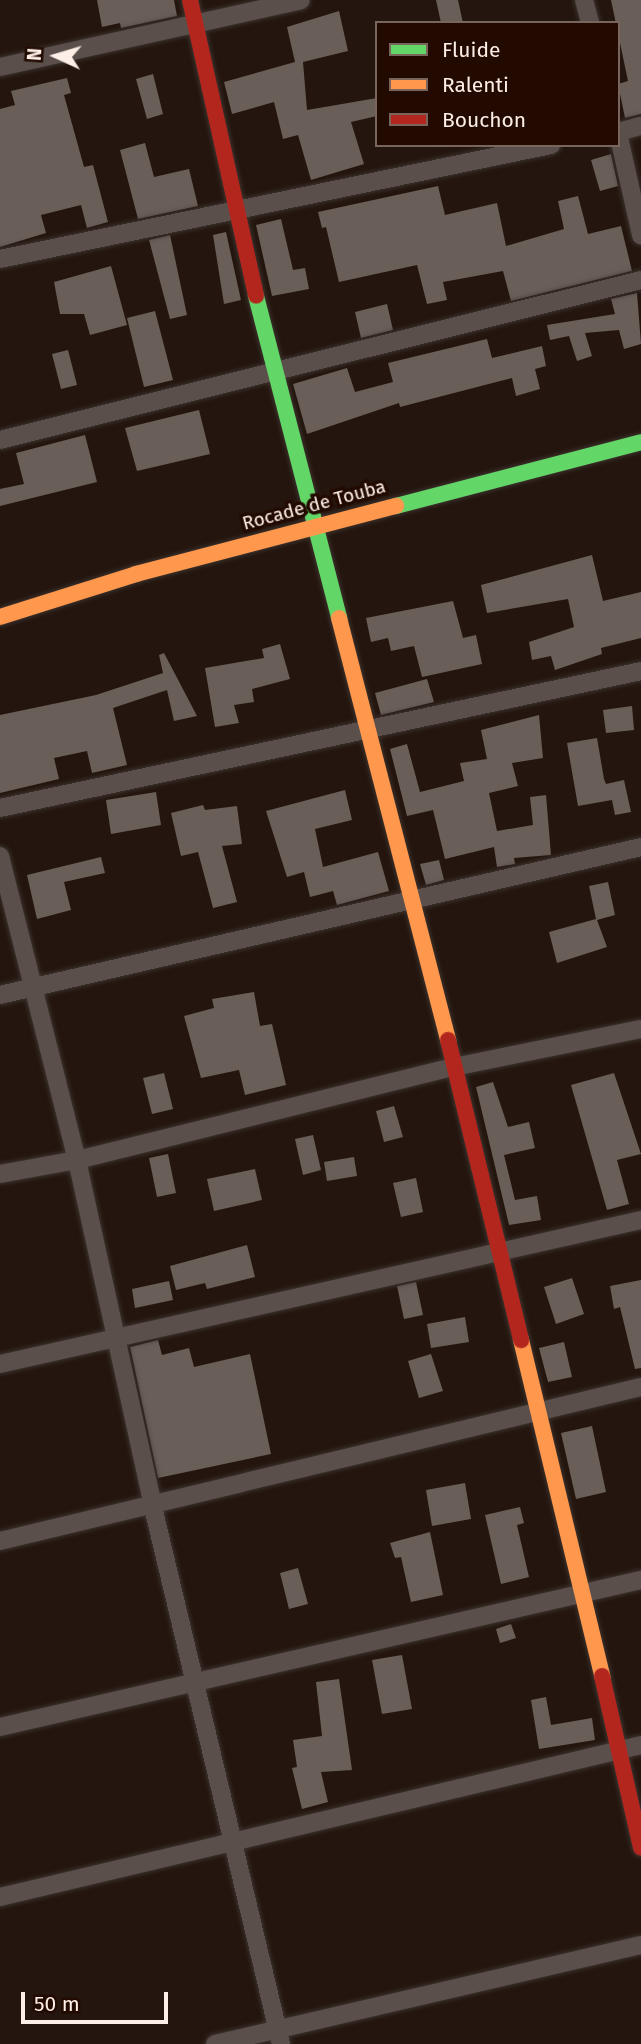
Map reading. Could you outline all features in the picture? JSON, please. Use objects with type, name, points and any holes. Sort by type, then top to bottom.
[{"type":"street","points":[[190,0],[273,372],[413,898],[583,1593],[641,1848]]},
{"type":"street","points":[[0,67],[301,0]]},
{"type":"street","points":[[584,0],[589,21]]},
{"type":"street","points":[[620,132],[641,127]]},
{"type":"street","points":[[620,142],[641,235]]},
{"type":"street","points":[[0,259],[541,147]]},
{"type":"street","points":[[0,440],[641,280]]},
{"type":"street","name":"Rocade de Touba","points":[[0,617],[314,526],[641,442]]},
{"type":"street","points":[[0,808],[368,726],[641,671]]},
{"type":"street","points":[[0,995],[641,847]]},
{"type":"street","points":[[0,856],[77,1160],[153,1507],[280,2037]]},
{"type":"street","points":[[0,1174],[77,1160],[454,1066],[641,1028]]},
{"type":"street","points":[[0,1364],[641,1220]]},
{"type":"street","points":[[0,1541],[153,1507],[537,1408],[641,1387]]},
{"type":"street","points":[[0,1727],[641,1580]]},
{"type":"street","points":[[0,1897],[641,1745]]},
{"type":"street","points":[[215,2044],[280,2037],[641,1945]]},
{"type":"building","points":[[97,0],[174,0],[177,16],[121,28],[120,23],[102,27]]},
{"type":"building","points":[[436,0],[458,0],[463,21],[441,21]]},
{"type":"building","points":[[611,0],[641,0],[641,114],[625,118],[620,83],[628,81],[620,43],[620,21],[615,21]]},
{"type":"building","points":[[339,11],[348,51],[303,62],[307,110],[375,98],[375,116],[351,122],[364,164],[311,180],[298,135],[283,139],[274,102],[232,114],[224,82],[295,62],[287,27]]},
{"type":"building","points":[[153,74],[163,114],[147,119],[136,79]]},
{"type":"building","points":[[67,78],[71,93],[64,95],[84,167],[93,165],[108,222],[87,228],[81,205],[41,215],[46,233],[0,247],[0,109],[15,105],[11,91]]},
{"type":"building","points":[[145,143],[154,177],[189,169],[198,206],[138,219],[120,150]]},
{"type":"building","points":[[611,154],[618,186],[600,191],[591,160]]},
{"type":"building","points":[[438,186],[445,215],[497,203],[506,246],[564,229],[558,201],[578,196],[588,234],[621,226],[632,271],[511,301],[503,271],[443,282],[447,300],[427,304],[417,265],[339,282],[326,227],[322,228],[318,212]]},
{"type":"building","points":[[281,219],[293,270],[305,268],[309,289],[272,296],[256,225]]},
{"type":"building","points":[[226,232],[241,300],[224,304],[213,235]]},
{"type":"building","points":[[170,235],[187,315],[170,319],[149,240]]},
{"type":"building","points":[[111,266],[127,325],[90,335],[84,314],[60,314],[54,282]]},
{"type":"building","points":[[637,293],[641,344],[624,349],[619,330],[585,333],[592,356],[577,361],[569,336],[550,340],[547,325],[615,314],[611,299]]},
{"type":"building","points":[[387,304],[393,330],[361,338],[355,312]]},
{"type":"building","points":[[155,311],[173,380],[144,387],[127,318]]},
{"type":"building","points":[[487,339],[492,358],[542,346],[546,366],[535,369],[540,389],[516,396],[512,378],[400,407],[399,403],[307,434],[293,384],[347,368],[355,392],[393,382],[388,363]]},
{"type":"building","points":[[68,350],[77,385],[61,389],[52,354]]},
{"type":"building","points":[[199,410],[210,454],[137,471],[125,428]]},
{"type":"building","points":[[85,435],[97,482],[0,506],[0,489],[24,484],[16,453]]},
{"type":"building","points":[[592,555],[603,601],[641,592],[641,638],[601,648],[602,654],[555,670],[551,656],[532,660],[529,642],[574,627],[568,599],[487,613],[481,585]]},
{"type":"building","points":[[453,601],[463,638],[476,635],[482,664],[422,677],[414,646],[391,651],[388,638],[371,642],[366,618]]},
{"type":"building","points":[[280,644],[290,679],[252,689],[254,702],[234,705],[239,723],[215,727],[205,668],[264,658],[262,649]]},
{"type":"building","points":[[164,653],[197,716],[174,721],[167,690],[113,708],[127,765],[92,773],[87,751],[54,758],[59,779],[0,793],[0,715],[96,695],[163,673],[159,655]]},
{"type":"building","points":[[427,679],[434,702],[381,715],[375,693]]},
{"type":"building","points":[[632,706],[634,730],[606,733],[603,710]]},
{"type":"building","points":[[539,715],[543,758],[512,763],[518,786],[489,793],[497,831],[533,825],[530,797],[546,795],[551,855],[514,858],[515,864],[497,867],[494,847],[445,859],[433,810],[407,816],[390,749],[407,744],[420,792],[464,781],[460,763],[487,759],[481,730]]},
{"type":"building","points":[[597,738],[606,784],[624,780],[631,812],[615,815],[612,800],[578,806],[567,743]]},
{"type":"building","points":[[345,790],[352,820],[315,829],[323,867],[378,852],[389,891],[337,905],[333,891],[310,897],[304,872],[287,877],[266,811]]},
{"type":"building","points":[[156,792],[161,825],[111,834],[106,800]]},
{"type":"building","points":[[203,805],[205,810],[237,806],[242,844],[222,846],[237,902],[213,908],[198,852],[181,856],[171,813]]},
{"type":"building","points":[[101,857],[105,873],[64,882],[71,910],[37,919],[27,875]]},
{"type":"building","points":[[439,860],[444,880],[426,885],[420,864]]},
{"type":"building","points":[[608,882],[615,915],[597,920],[607,947],[557,963],[549,932],[596,919],[589,886]]},
{"type":"building","points":[[254,992],[260,1026],[272,1024],[286,1085],[245,1095],[239,1070],[201,1078],[184,1016],[214,1008],[212,999]]},
{"type":"building","points":[[164,1073],[173,1109],[152,1114],[143,1078]]},
{"type":"building","points":[[614,1073],[641,1154],[617,1160],[629,1204],[607,1210],[571,1085]]},
{"type":"building","points":[[493,1082],[508,1127],[529,1122],[535,1148],[504,1155],[515,1200],[537,1196],[541,1220],[509,1225],[476,1087]]},
{"type":"building","points":[[394,1106],[403,1137],[384,1142],[376,1111]]},
{"type":"building","points":[[313,1135],[321,1170],[303,1175],[295,1139]]},
{"type":"building","points":[[168,1154],[176,1193],[157,1197],[149,1158]]},
{"type":"building","points":[[354,1157],[357,1176],[327,1181],[324,1162]]},
{"type":"building","points":[[255,1169],[262,1200],[214,1211],[207,1179]]},
{"type":"building","points":[[416,1178],[423,1212],[401,1217],[393,1183]]},
{"type":"building","points":[[247,1245],[255,1277],[207,1289],[205,1283],[176,1290],[170,1266]]},
{"type":"building","points":[[572,1278],[584,1314],[556,1324],[544,1287]]},
{"type":"building","points":[[641,1280],[641,1368],[635,1369],[620,1307],[614,1309],[610,1286]]},
{"type":"building","points":[[169,1281],[173,1300],[135,1308],[132,1289]]},
{"type":"building","points":[[416,1282],[423,1315],[404,1319],[397,1286]]},
{"type":"building","points":[[465,1317],[469,1342],[431,1348],[427,1324]]},
{"type":"building","points":[[158,1340],[162,1355],[189,1348],[194,1367],[250,1354],[271,1454],[158,1478],[130,1347]]},
{"type":"building","points":[[564,1342],[572,1377],[548,1382],[539,1348]]},
{"type":"building","points":[[431,1354],[443,1391],[419,1398],[408,1361]]},
{"type":"building","points":[[592,1426],[606,1492],[576,1499],[561,1433]]},
{"type":"building","points":[[465,1483],[471,1519],[432,1526],[426,1490]]},
{"type":"building","points":[[520,1507],[524,1523],[517,1525],[529,1577],[501,1584],[485,1515]]},
{"type":"building","points":[[430,1532],[443,1595],[411,1602],[401,1557],[395,1558],[390,1543]]},
{"type":"building","points":[[298,1568],[308,1604],[289,1609],[280,1573]]},
{"type":"building","points":[[511,1624],[516,1638],[500,1643],[496,1629]]},
{"type":"building","points":[[402,1655],[412,1709],[382,1714],[372,1660]]},
{"type":"building","points":[[339,1679],[352,1770],[321,1772],[328,1802],[302,1809],[292,1768],[297,1767],[293,1740],[322,1736],[316,1682]]},
{"type":"building","points":[[546,1697],[551,1725],[592,1718],[595,1740],[539,1749],[531,1700]]},
{"type":"traffic: fast","points":[[256,296],[339,618]]},
{"type":"traffic: fast","points":[[396,506],[641,442]]},
{"type":"traffic: slow","points":[[0,617],[136,574],[396,506]]},
{"type":"traffic: slow","points":[[339,618],[448,1040]]},
{"type":"traffic: slow","points":[[521,1340],[602,1676]]},
{"type":"traffic: jam","points":[[190,0],[256,296]]},
{"type":"traffic: jam","points":[[448,1040],[521,1340]]},
{"type":"traffic: jam","points":[[602,1676],[641,1848]]}]
